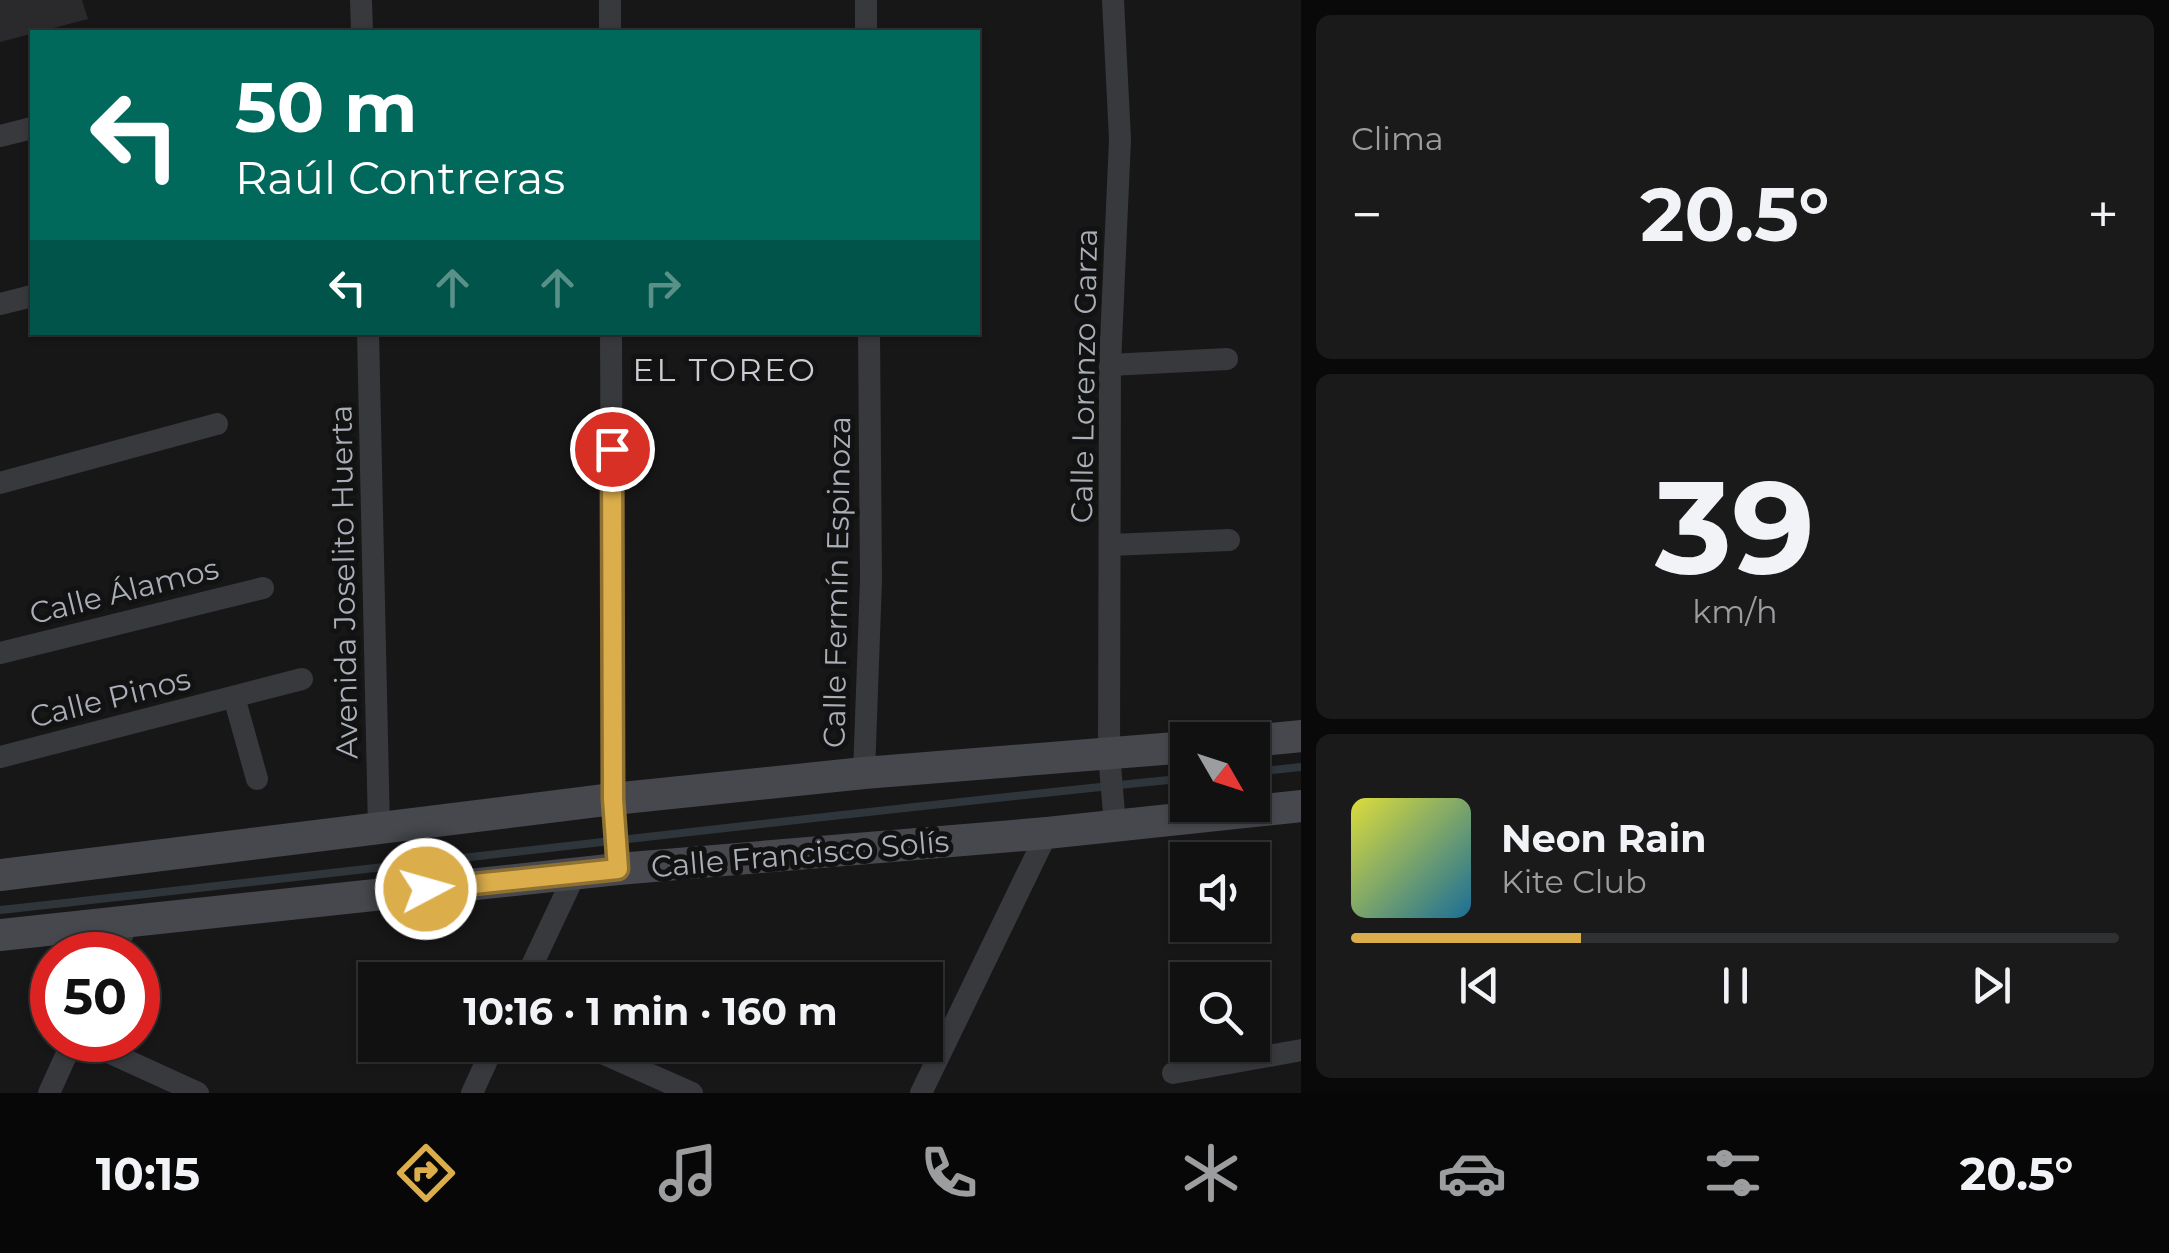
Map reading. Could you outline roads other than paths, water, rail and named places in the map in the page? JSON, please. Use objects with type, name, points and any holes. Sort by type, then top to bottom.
[{"type":"main road","points":[[1270,739],[1301,736]]},
{"type":"main road","points":[[0,875],[613,799],[864,773],[1170,749]]},
{"type":"main road","name":"Calle Francisco Solís","points":[[0,935],[618,869],[1047,833],[1301,806]]},
{"type":"street","points":[[361,0],[362,30]]},
{"type":"street","points":[[610,0],[610,30]]},
{"type":"street","points":[[866,0],[866,30]]},
{"type":"street","name":"Calle Lorenzo Garza","points":[[1113,0],[1120,139],[1110,365],[1109,754],[1115,825]]},
{"type":"street","points":[[0,136],[30,128]]},
{"type":"street","points":[[0,304],[30,296]]},
{"type":"street","name":"Avenida Joselito Huerta","points":[[368,335],[379,829]]},
{"type":"street","points":[[611,335],[613,799],[618,869]]},
{"type":"street","name":"Calle Fermín Espinoza","points":[[864,773],[870,580],[869,335]]},
{"type":"street","points":[[1110,365],[1227,359]]},
{"type":"street","points":[[0,483],[217,424]]},
{"type":"street","points":[[1111,544],[1229,540]]},
{"type":"street","name":"Calle Álamos","points":[[0,653],[262,588]]},
{"type":"street","name":"Calle Pinos","points":[[0,756],[302,680]]},
{"type":"street","name":"Calle Pinos","points":[[234,697],[257,779]]},
{"type":"street","points":[[921,1093],[1047,833]]},
{"type":"street","points":[[533,962],[575,874]]},
{"type":"street","points":[[124,932],[130,920]]},
{"type":"street","points":[[1173,1073],[1301,1050]]},
{"type":"street","points":[[49,1093],[63,1062]]},
{"type":"street","points":[[130,1062],[198,1093]]},
{"type":"street","points":[[472,1093],[486,1062]]},
{"type":"street","points":[[622,1062],[692,1093]]},
{"type":"waterway","points":[[1270,770],[1301,767]]},
{"type":"waterway","points":[[0,910],[1170,780]]},
{"type":"district","name":"EL TOREO","points":[[725,369]]}]
